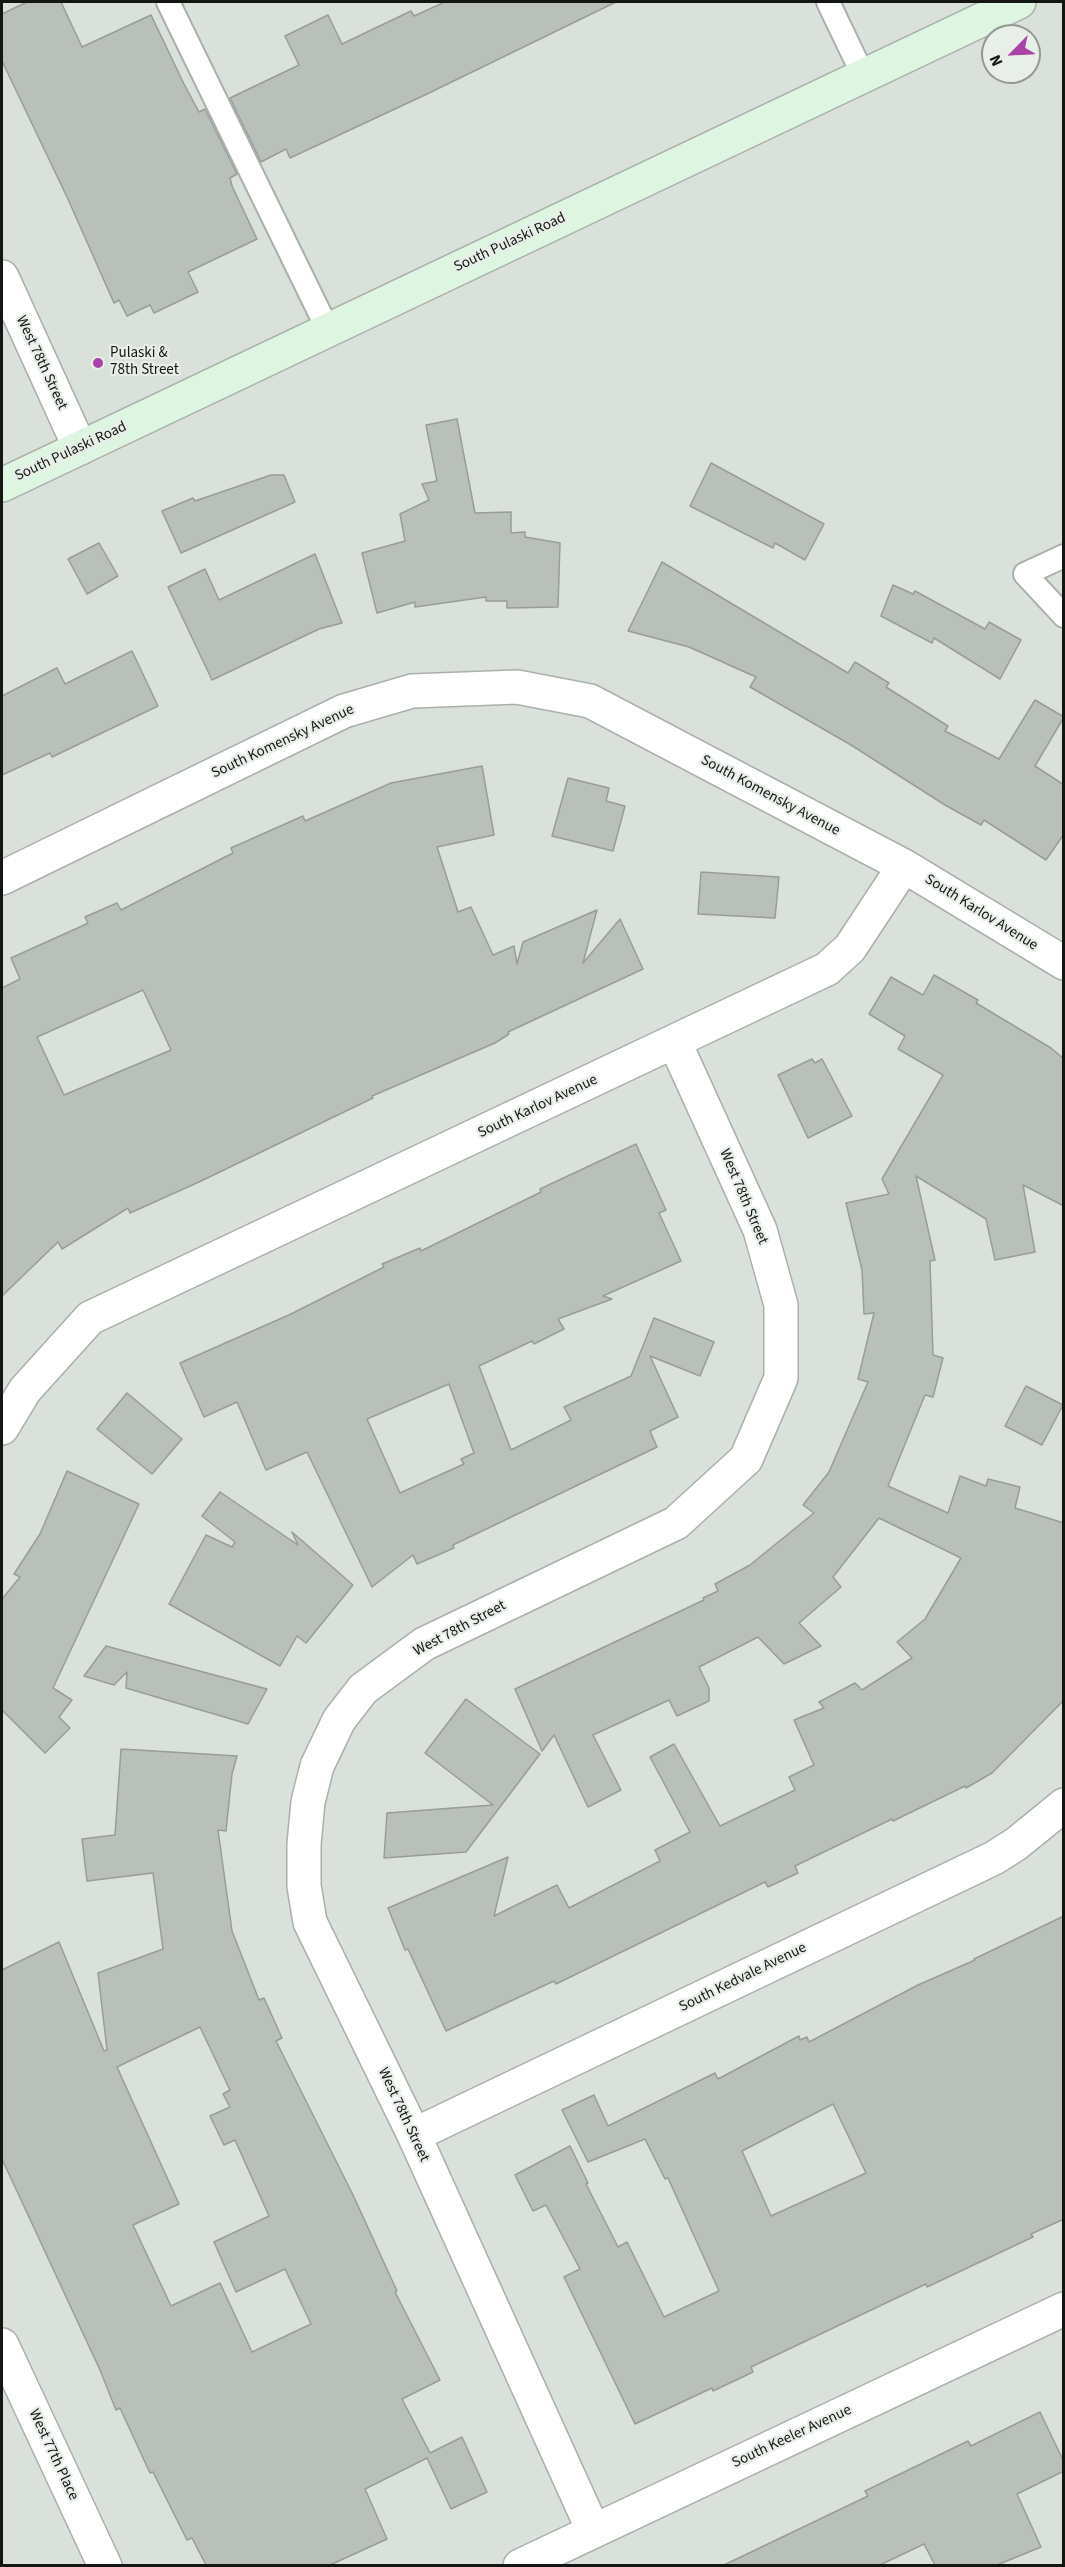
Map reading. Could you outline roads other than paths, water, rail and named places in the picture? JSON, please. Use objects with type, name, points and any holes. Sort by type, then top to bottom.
[{"type":"main road","name":"South Pulaski Road","points":[[2,485],[1019,2]]},
{"type":"street","name":"West 78th Street","points":[[2,277],[80,448]]},
{"type":"street","name":"South Komensky Avenue","points":[[2,878],[344,711],[412,692],[506,687],[590,701],[904,866]]},
{"type":"street","name":"South Karlov Avenue","points":[[2,1428],[25,1389],[90,1318],[675,1043],[827,969],[850,948],[904,866],[1064,963]]},
{"type":"street","name":"West 78th Street","points":[[593,2530],[414,2135],[310,1922],[304,1886],[304,1844],[308,1802],[317,1767],[339,1720],[363,1689],[424,1644],[676,1523],[746,1459],[781,1378],[781,1305],[760,1230],[675,1043]]},
{"type":"street","name":"South Kedvale Avenue","points":[[414,2135],[994,1858],[1016,1844],[1064,1805]]},
{"type":"street","name":"South Keeler Avenue","points":[[520,2565],[1064,2309]]},
{"type":"street","name":"West 77th Place","points":[[2,2344],[105,2565]]},
{"type":"lane","points":[[168,2],[328,330]]},
{"type":"lane","points":[[828,2],[863,75]]},
{"type":"lane","points":[[1064,556],[1025,574],[1064,616]]},
{"type":"place","name":"Pulaski & 78th Street","points":[[98,363]]}]
